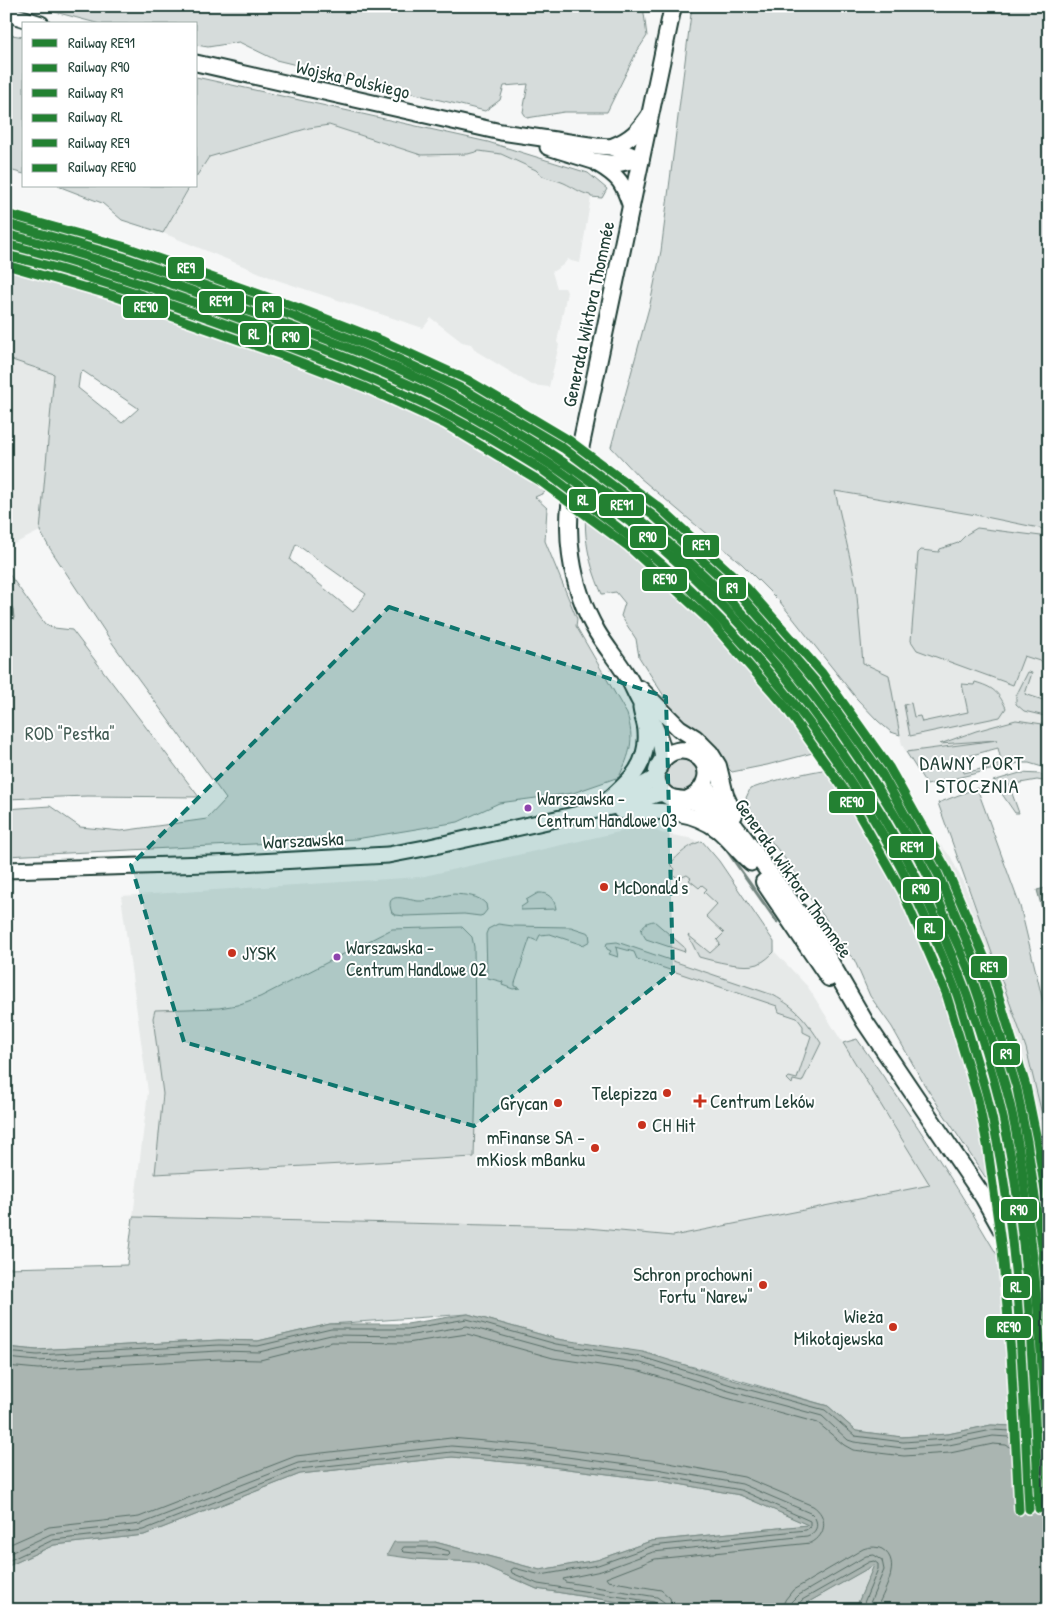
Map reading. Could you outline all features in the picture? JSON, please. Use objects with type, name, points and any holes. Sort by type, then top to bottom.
[{"type":"main road","name":"Generała Wiktora Thommée","points":[[673,6],[574,478],[569,518],[569,545],[572,570],[579,593],[597,631],[680,750]]},
{"type":"main road","points":[[6,13],[35,22]]},
{"type":"main road","name":"Wojska Polskiego","points":[[198,63],[501,132],[593,160],[617,164],[641,159]]},
{"type":"main road","points":[[611,147],[625,142],[638,132],[650,114]]},
{"type":"main road","name":"Wojska Polskiego","points":[[501,132],[611,147],[641,159]]},
{"type":"main road","name":"Wojska Polskiego","points":[[593,160],[616,174],[626,191],[631,207]]},
{"type":"main road","name":"Generała Wiktora Thommée","points":[[639,693],[663,749],[663,759]]},
{"type":"main road","points":[[597,810],[631,779],[642,762],[646,746],[646,730],[639,693]]},
{"type":"main road","points":[[639,693],[679,728],[695,738],[710,753],[718,766],[725,795],[744,838]]},
{"type":"main road","points":[[680,750],[693,752],[703,762],[707,774],[705,784],[700,793],[688,799],[676,800],[664,794],[656,776],[659,764],[663,759],[674,751],[680,750]]},
{"type":"main road","name":"Warszawska","points":[[597,810],[656,776]]},
{"type":"main road","name":"Generała Wiktora Thommée","points":[[705,784],[711,797],[744,838],[814,934],[865,1022],[984,1198],[1007,1237],[1022,1272],[1030,1299],[1038,1342],[1049,1509]]},
{"type":"main road","name":"Warszawska","points":[[6,870],[241,863],[388,855],[664,794]]},
{"type":"main road","name":"Generała Wiktora Thommée","points":[[688,799],[700,803],[728,830],[836,988],[865,1022]]},
{"type":"main road","points":[[597,810],[669,811],[685,814],[703,821],[718,830],[751,863]]},
{"type":"highlighted area","points":[[389,607],[666,697],[673,972],[474,1126],[184,1042],[131,865]]},
{"type":"shaded area","points":[[329,125],[421,155],[468,154],[479,151],[501,154],[536,170],[548,179],[563,182],[582,193],[590,195],[580,263],[568,259],[563,265],[552,272],[557,288],[565,288],[567,292],[557,342],[559,345],[549,387],[532,385],[476,351],[471,344],[462,342],[431,318],[423,328],[277,280],[163,233],[190,188],[198,188],[198,175],[209,157],[309,128]]},
{"type":"shaded area","points":[[6,217],[81,235],[148,255],[296,312],[352,328],[465,378],[569,441],[568,445],[594,462],[609,475],[613,474],[717,564],[786,634],[872,740],[889,764],[924,827],[951,857],[980,918],[1017,1021],[1026,1048],[1049,1143],[1049,1395],[1036,1387],[1030,1388],[1011,1315],[1003,1307],[1005,1286],[1013,1283],[1014,1278],[1030,1272],[1022,1200],[1013,1155],[1009,1149],[968,995],[956,963],[916,874],[883,816],[855,778],[859,768],[841,740],[832,735],[825,739],[807,705],[766,652],[695,583],[625,522],[615,505],[583,479],[556,463],[539,457],[533,457],[422,391],[345,358],[183,297],[73,260],[6,242]]},
{"type":"shaded area","points":[[6,358],[54,374],[40,531],[6,548]]},
{"type":"shaded area","points":[[650,439],[1049,496],[1049,753],[1023,746],[906,752],[900,735],[891,732],[857,699],[780,602],[742,564],[639,477]]},
{"type":"shaded area","points":[[641,827],[694,839],[710,850],[774,942],[775,952],[808,987],[931,1185],[673,1236],[577,1227],[133,1217],[148,1092],[121,896],[420,877]]},
{"type":"green space","points":[[33,6],[643,6],[647,36],[636,53],[607,112],[564,112],[527,118],[523,112],[528,84],[504,86],[500,100],[485,111],[276,60],[239,42],[208,47],[198,45],[198,22],[93,22]]},
{"type":"green space","points":[[692,6],[1049,6],[1049,530],[976,515],[835,491],[856,585],[863,663],[889,675],[900,735],[891,732],[857,699],[780,602],[742,564],[639,477],[611,447],[650,304],[661,251]]},
{"type":"green space","points":[[6,34],[22,37],[22,173],[6,169]]},
{"type":"green space","points":[[198,77],[488,142],[588,173],[607,189],[602,198],[591,197],[564,183],[545,177],[536,170],[501,154],[479,151],[468,154],[421,155],[329,125],[309,128],[209,157],[198,174]]},
{"type":"green space","points":[[63,188],[189,188],[163,233],[122,220],[102,203]]},
{"type":"green space","points":[[6,242],[43,251],[138,280],[345,358],[422,391],[510,442],[557,474],[544,493],[535,497],[547,508],[545,541],[577,619],[576,626],[627,714],[631,732],[630,747],[619,777],[573,793],[499,803],[458,822],[356,839],[6,856],[6,809],[50,806],[80,827],[121,831],[207,819],[226,799],[113,644],[40,531],[54,374],[6,358],[6,269],[120,303],[139,300],[6,261]],"holes":[[[83,371],[138,408],[138,409],[122,423],[78,388],[80,374]],[[296,544],[366,594],[353,612],[290,560]]]},
{"type":"green space","points":[[588,489],[671,561],[748,640],[832,738],[835,747],[732,772],[726,766],[707,736],[678,718],[639,657],[636,639],[621,616],[625,603],[616,592],[602,594],[592,568],[587,543],[585,517]]},
{"type":"green space","points":[[977,528],[1049,537],[1049,664],[1024,656],[1013,685],[917,650],[911,641],[918,553],[921,550],[939,552],[940,549],[958,543]]},
{"type":"green space","name":"ROD \"Pestka\"","points":[[6,570],[45,624],[54,628],[72,630],[199,797],[87,796],[6,799]]},
{"type":"green space","points":[[1028,672],[1032,673],[1025,694],[1049,702],[1049,717],[1024,711],[1016,704],[1016,696]]},
{"type":"green space","points":[[975,682],[990,688],[1000,697],[1006,708],[1000,717],[910,736],[904,705],[911,703],[914,717],[920,716],[922,722],[968,712],[962,684],[974,685]]},
{"type":"green space","points":[[1016,720],[1049,725],[1049,769],[1029,763],[1019,763],[927,785],[906,752],[997,740],[940,744],[976,731]],"holes":[[[998,748],[1002,764],[964,773],[961,758]]]},
{"type":"green space","points":[[681,758],[688,759],[693,763],[697,768],[697,782],[693,787],[688,791],[681,792],[674,791],[669,787],[665,782],[664,775],[665,768],[669,763],[674,759]]},
{"type":"green space","points":[[850,766],[940,933],[980,1032],[1020,1193],[1023,1240],[1003,1204],[924,1084],[892,1027],[870,996],[854,959],[834,940],[826,919],[801,887],[793,869],[753,818],[746,798],[750,789],[800,774]]},
{"type":"green space","points":[[1020,773],[1040,774],[1049,779],[1049,782],[1037,780],[1009,785],[1019,813],[1015,813],[993,781]]},
{"type":"green space","points":[[977,788],[1020,906],[1049,1026],[1049,1143],[1026,1048],[938,803]]},
{"type":"green space","points":[[702,841],[719,861],[774,942],[774,952],[758,964],[745,966],[699,957],[688,935],[710,953],[720,944],[717,940],[724,933],[706,916],[717,904],[704,892],[707,889],[702,885],[699,888],[689,880],[691,878],[687,875],[678,879],[673,874],[675,869],[670,864],[684,850]]},
{"type":"green space","points":[[538,893],[550,897],[556,909],[521,910],[521,907],[527,903],[526,900]]},
{"type":"green space","points":[[454,894],[479,899],[486,904],[487,910],[480,916],[464,914],[405,916],[392,913],[390,906],[393,898],[422,901]]},
{"type":"green space","points":[[654,921],[684,947],[685,952],[646,939],[641,931],[646,924]]},
{"type":"green space","points":[[498,924],[571,927],[589,933],[590,941],[583,945],[550,934],[540,935],[537,941],[530,938],[515,983],[515,986],[520,988],[513,989],[502,985],[503,982],[488,978],[487,975],[486,934],[488,929]]},
{"type":"green space","points":[[462,927],[472,937],[474,947],[476,1084],[474,1157],[155,1174],[163,1094],[153,1018],[155,1010],[219,1008],[237,1005],[260,997],[392,929]]},
{"type":"green space","points":[[617,942],[773,995],[789,1005],[805,1021],[821,1043],[802,1082],[793,1080],[792,1084],[787,1079],[789,1077],[797,1079],[811,1036],[803,1032],[803,1026],[797,1018],[779,1012],[777,1006],[637,959],[634,952],[616,947],[618,957],[609,954],[611,951],[607,949],[607,943]]},
{"type":"green space","points":[[857,1039],[898,1098],[977,1220],[1013,1283],[1005,1286],[1003,1307],[1011,1315],[1021,1348],[1030,1388],[1031,1418],[1012,1426],[991,1425],[948,1434],[900,1437],[856,1431],[828,1406],[694,1367],[605,1347],[557,1339],[468,1314],[330,1324],[258,1341],[219,1340],[37,1350],[6,1347],[6,1268],[127,1265],[133,1217],[577,1227],[673,1236],[930,1185],[843,1043]]},
{"type":"green space","points":[[452,1457],[528,1464],[656,1480],[740,1495],[809,1525],[651,1541],[597,1560],[540,1570],[435,1542],[416,1559],[476,1562],[537,1589],[669,1610],[6,1610],[6,1567],[54,1545],[144,1535],[300,1474]]},
{"type":"green space","points":[[875,1564],[855,1610],[800,1610],[805,1604]]},
{"type":"water","points":[[6,600],[13,609],[14,618],[10,623],[6,624]]},
{"type":"water","points":[[1049,887],[1049,935],[1037,890]]},
{"type":"water","points":[[468,1314],[557,1339],[643,1352],[733,1380],[828,1406],[856,1431],[902,1437],[948,1434],[991,1425],[1012,1426],[1030,1437],[1038,1436],[1049,1610],[855,1610],[874,1565],[805,1604],[800,1610],[669,1610],[537,1589],[476,1562],[416,1559],[387,1555],[394,1542],[435,1542],[540,1570],[597,1560],[651,1541],[808,1525],[740,1495],[656,1480],[528,1464],[452,1457],[300,1474],[144,1535],[54,1545],[6,1567],[6,1347],[37,1350],[219,1340],[258,1341],[330,1324],[407,1324]]},
{"type":"pier","points":[[1049,1430],[1049,1610],[1046,1610],[1036,1434]]},
{"type":"waterway","points":[[723,845],[777,922]]},
{"type":"rail line","name":"RE9","points":[[11,215],[126,247],[296,307],[383,341],[468,380],[569,440],[660,508],[746,587],[822,673],[889,767],[947,870],[993,977],[1026,1086],[1049,1217]]},
{"type":"rail line","name":"R9","points":[[8,224],[123,257],[293,316],[379,350],[463,389],[563,448],[655,517],[740,595],[815,681],[882,774],[938,874],[983,979],[1017,1089],[1027,1141],[1042,1246],[1049,1324]]},
{"type":"rail line","name":"RE91","points":[[6,234],[120,266],[289,325],[403,371],[458,398],[532,442],[603,490],[668,543],[730,601],[786,663],[839,729],[886,801],[928,876],[968,969],[987,1023],[1010,1105],[1025,1189],[1039,1328],[1049,1503]]},
{"type":"rail line","name":"R90","points":[[6,244],[63,259],[119,277],[306,342],[382,372],[461,411],[555,467],[643,532],[705,589],[763,651],[816,716],[864,786],[907,860],[944,936],[974,1015],[998,1096],[1009,1147],[1024,1249],[1032,1353],[1039,1509]]},
{"type":"rail line","name":"RL","points":[[6,255],[118,287],[301,351],[396,390],[467,425],[544,471],[594,509],[653,557],[709,608],[761,664],[809,723],[853,785],[892,850],[926,919],[960,1004],[988,1100],[999,1150],[1007,1201],[1018,1303],[1029,1509]]},
{"type":"rail line","name":"RE90","points":[[6,265],[111,295],[279,354],[364,387],[445,424],[540,481],[629,547],[711,622],[784,705],[848,795],[902,891],[946,993],[978,1099],[988,1149],[1002,1250],[1011,1353],[1019,1510]]},
{"type":"place","name":"Warszawska - Centrum Handlowe 03","points":[[528,808]]},
{"type":"place","name":"McDonald's","points":[[604,887]]},
{"type":"place","name":"JYSK","points":[[232,953]]},
{"type":"place","name":"Warszawska - Centrum Handlowe 02","points":[[337,957]]},
{"type":"place","name":"Telepizza","points":[[667,1093]]},
{"type":"place","name":"Centrum Leków","points":[[700,1101]]},
{"type":"place","name":"Grycan","points":[[558,1103]]},
{"type":"place","name":"CH Hit","points":[[642,1125]]},
{"type":"place","name":"mFinanse SA - mKiosk mBanku","points":[[595,1148]]},
{"type":"place","name":"Schron prochowni Fortu \"Narew\"","points":[[763,1285]]},
{"type":"place","name":"Wieża Mikołajewska","points":[[893,1327]]},
{"type":"district","name":"DAWNY PORT I STOCZNIA","points":[[972,774]]}]
